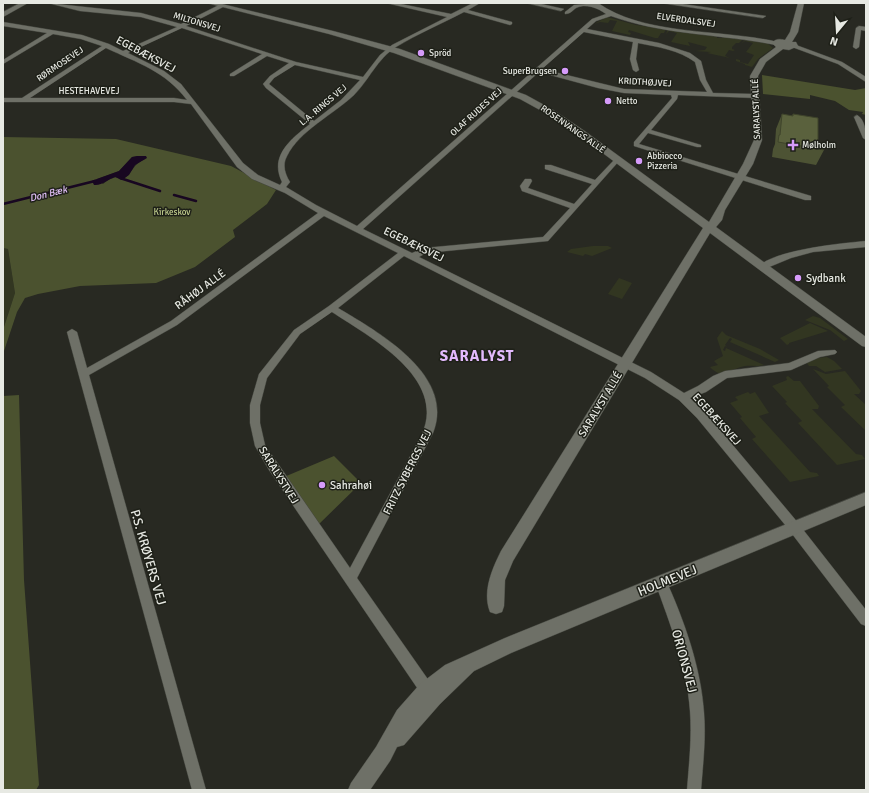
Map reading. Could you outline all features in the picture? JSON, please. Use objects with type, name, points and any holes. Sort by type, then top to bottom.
[{"type":"street","points":[[3,15],[25,3]]},
{"type":"street","name":"MILTONSVEJ","points":[[50,3],[80,9],[141,15],[181,26],[294,63],[364,79]]},
{"type":"street","name":"ROSENVANGS ALLÉ","points":[[210,3],[225,4],[390,48],[512,92],[552,113],[866,343]]},
{"type":"street","points":[[389,3],[451,16]]},
{"type":"street","name":"L.A. RINGS VEJ","points":[[282,188],[286,182],[281,174],[280,165],[284,156],[297,139],[349,96],[384,53],[390,48],[477,3]]},
{"type":"street","points":[[529,3],[561,9]]},
{"type":"street","points":[[664,3],[763,16]]},
{"type":"street","name":"SARALYST ALLÉ","points":[[496,606],[495,586],[498,575],[507,556],[625,363],[704,224],[715,224],[720,210],[754,153],[758,140],[754,76],[763,61],[785,44],[794,32],[801,3]]},
{"type":"street","points":[[124,53],[155,40],[225,4]]},
{"type":"street","name":"ELVERDALSVEJ","points":[[567,13],[576,6],[595,4],[610,14],[641,23],[785,44],[840,63],[866,80]]},
{"type":"street","points":[[463,10],[510,23]]},
{"type":"street","name":"OLAF RUDES VEJ","points":[[358,229],[594,20],[610,14]]},
{"type":"street","name":"EGEBÆKSVEJ","points":[[3,24],[82,37],[107,45],[170,77],[194,103],[240,165],[255,177],[282,188],[324,212],[625,363],[660,382],[683,397],[701,415],[795,528],[866,620]]},
{"type":"street","points":[[856,47],[859,28],[866,29]]},
{"type":"street","points":[[583,30],[672,48],[695,58],[698,61],[703,80],[710,93]]},
{"type":"street","points":[[3,62],[52,32]]},
{"type":"street","points":[[636,41],[634,59],[636,70]]},
{"type":"street","name":"RØRMOSEVEJ","points":[[23,100],[107,45]]},
{"type":"street","points":[[232,75],[266,54]]},
{"type":"street","points":[[294,63],[272,77],[266,84],[309,121],[315,124]]},
{"type":"street","name":"KRIDTHØJVEJ","points":[[536,70],[616,90],[755,96]]},
{"type":"street","points":[[672,92],[676,95],[675,98],[646,130],[636,145],[808,198]]},
{"type":"street","points":[[174,100],[186,93]]},
{"type":"street","name":"HESTEHAVEVEJ","points":[[3,100],[174,100],[194,103]]},
{"type":"street","points":[[857,117],[866,138]]},
{"type":"street","points":[[646,130],[699,146]]},
{"type":"street","points":[[409,254],[424,251],[545,239],[617,160]]},
{"type":"street","points":[[548,166],[596,183]]},
{"type":"street","points":[[528,181],[524,186],[525,189],[575,207]]},
{"type":"street","name":"RÅHØJ ALLÉ","points":[[83,374],[174,323],[324,212]]},
{"type":"street","points":[[762,267],[804,251],[837,246],[866,244]]},
{"type":"street","name":"SARALYSTVEJ","points":[[409,254],[297,332],[262,377],[255,405],[255,423],[260,446],[291,495],[430,694]]},
{"type":"street","name":"FRITZ SYBERGS VEJ","points":[[332,308],[392,348],[416,371],[429,392],[433,414],[427,436],[350,579]]},
{"type":"street","name":"P.S. KRØYERS VEJ","points":[[72,332],[199,790]]},
{"type":"street","points":[[683,397],[702,389],[716,379],[725,375],[791,366],[818,354],[832,352]]},
{"type":"street","name":"HOLMEVEJ","points":[[358,790],[383,754],[430,694],[470,664],[505,647],[866,498]]},
{"type":"street","name":"ORIONSVEJ","points":[[661,582],[687,660],[696,702],[697,726],[694,790]]},
{"type":"green space","points":[[607,17],[636,25],[666,29],[658,38],[655,38],[629,30],[628,32],[631,33],[630,35],[612,31],[617,21],[610,20],[608,23],[600,22],[594,24]]},
{"type":"green space","points":[[668,29],[717,36],[717,38],[723,37],[743,39],[732,47],[732,49],[735,50],[729,50],[725,56],[730,58],[707,53],[711,52],[695,51],[705,50],[707,47],[688,42],[690,46],[671,42],[677,33],[669,31],[666,34]]},
{"type":"green space","points":[[745,40],[766,42],[773,48],[758,59],[752,67],[745,65],[736,61],[736,59],[740,60],[740,62],[748,64],[754,55],[746,52],[753,43],[745,41],[741,44]]},
{"type":"green space","points":[[762,75],[855,90],[866,88],[866,115],[862,114],[863,112],[849,110],[835,101],[810,95],[810,99],[763,94]]},
{"type":"green space","name":"Kirkeskov","points":[[3,137],[116,139],[231,166],[276,190],[267,204],[233,230],[235,237],[195,267],[156,283],[80,286],[25,298],[17,312],[3,354],[3,330],[15,293],[8,249],[3,248]],"holes":[[[142,156],[145,159],[137,164],[122,180],[116,177],[103,184],[97,179],[119,171],[132,157]]]},
{"type":"green space","points":[[593,246],[608,246],[612,248],[592,256],[585,254],[583,256],[567,252],[571,249]]},
{"type":"green space","points":[[3,248],[8,249],[15,293],[3,330]]},
{"type":"green space","points":[[619,278],[632,283],[622,299],[608,294]]},
{"type":"green space","points":[[813,316],[820,318],[848,339],[844,341],[830,330],[805,320]]},
{"type":"green space","points":[[810,323],[828,331],[789,343],[787,345],[780,338]]},
{"type":"green space","points":[[722,331],[726,335],[760,349],[779,360],[775,362],[730,342],[732,339],[730,338],[725,345],[727,347],[725,346],[723,350],[725,351],[726,348],[764,365],[745,366],[723,373],[715,371],[710,367],[718,365],[714,361],[723,356],[717,338]]},
{"type":"green space","points":[[827,357],[834,361],[842,369],[825,372],[816,366],[809,366],[806,362],[818,358]]},
{"type":"green space","points":[[813,369],[826,374],[845,371],[861,391],[859,394],[854,394],[866,405],[866,431],[841,407],[845,405],[827,387],[829,386]]},
{"type":"green space","points":[[788,376],[794,381],[800,381],[819,406],[818,409],[812,409],[856,454],[862,455],[865,459],[837,465],[798,423],[802,421],[772,386],[787,380],[786,377]]},
{"type":"green space","points":[[748,392],[750,394],[755,392],[769,413],[759,416],[810,472],[817,473],[819,476],[790,482],[752,439],[756,437],[730,403],[738,400],[735,397]]},
{"type":"green space","points":[[19,395],[24,580],[39,785],[36,790],[3,790],[3,396]]},
{"type":"green space","points":[[334,456],[361,483],[317,526],[284,477]]},
{"type":"shaded area","points":[[146,156],[147,158],[135,165],[129,175],[122,180],[115,177],[100,184],[94,185],[92,181],[119,171],[132,157]]},
{"type":"building","points":[[782,114],[793,116],[793,114],[818,118],[818,142],[824,143],[824,150],[778,142]]},
{"type":"waterway","points":[[120,178],[160,191]]},
{"type":"waterway","name":"Don Bæk","points":[[3,204],[95,181]]},
{"type":"waterway","points":[[174,195],[196,201]]},
{"type":"place","name":"Spröd","points":[[421,53]]},
{"type":"place","name":"SuperBrugsen","points":[[565,71]]},
{"type":"place","name":"Netto","points":[[608,101]]},
{"type":"place","name":"Mølholm","points":[[793,145]]},
{"type":"place","name":"Abbiocco Pizzeria","points":[[639,161]]},
{"type":"place","name":"Sydbank","points":[[798,278]]},
{"type":"place","name":"Sahrahøi","points":[[322,485]]},
{"type":"district","name":"SARALYST","points":[[477,356]]}]
